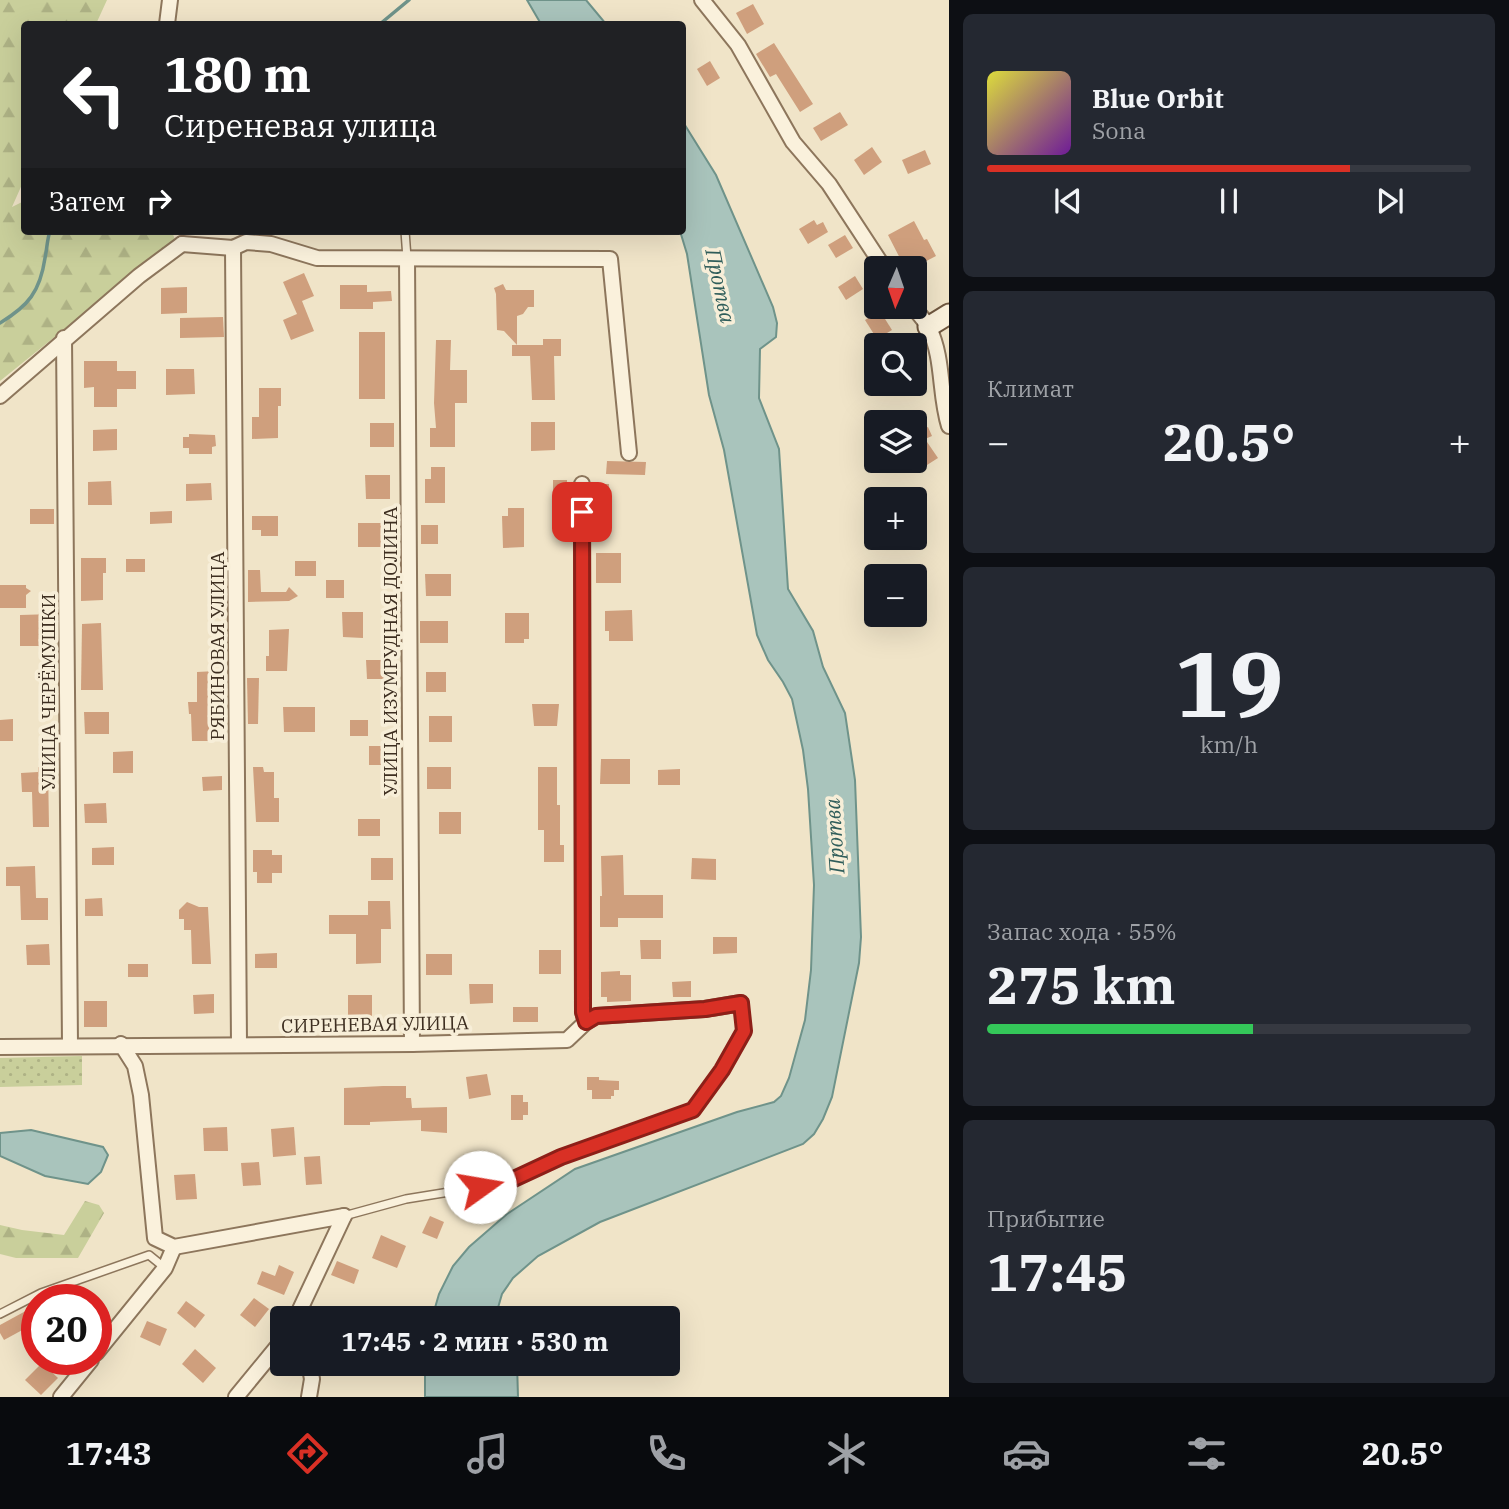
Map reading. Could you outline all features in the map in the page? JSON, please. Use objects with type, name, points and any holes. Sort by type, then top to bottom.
[{"type":"street","points":[[167,21],[170,0]]},
{"type":"street","points":[[702,0],[738,45],[793,142],[829,184],[876,256]]},
{"type":"street","points":[[0,396],[181,238],[233,248],[246,242],[271,244],[317,258],[610,259],[629,453]]},
{"type":"street","name":"РЯБИНОВАЯ УЛИЦА","points":[[233,248],[239,1044]]},
{"type":"street","name":"УЛИЦА ИЗУМРУДНАЯ ДОЛИНА","points":[[407,258],[412,1044]]},
{"type":"street","points":[[928,327],[949,314]]},
{"type":"street","points":[[922,319],[938,352],[945,414],[949,426]]},
{"type":"street","name":"УЛИЦА ЧЕРЁМУШКИ","points":[[64,338],[70,1045]]},
{"type":"street","points":[[582,484],[583,1012],[586,1022]]},
{"type":"street","name":"СИРЕНЕВАЯ УЛИЦА","points":[[0,1046],[412,1044],[567,1040],[596,1016],[705,1009],[741,1003]]},
{"type":"street","points":[[121,1044],[135,1066],[141,1095],[155,1238],[174,1247],[344,1216]]},
{"type":"street","points":[[302,1306],[344,1216]]},
{"type":"street","points":[[112,1333],[165,1268],[174,1247]]},
{"type":"street","points":[[236,1397],[270,1356]]},
{"type":"street","points":[[61,1397],[79,1375]]},
{"type":"street","points":[[309,1397],[311,1376]]},
{"type":"lane","points":[[405,235],[407,258]]},
{"type":"lane","points":[[344,1216],[406,1199],[505,1183],[561,1157],[693,1110],[722,1070],[744,1031],[741,1003]]},
{"type":"lane","points":[[0,1314],[41,1293],[149,1255],[165,1268]]},
{"type":"green space","points":[[0,0],[107,0],[97,21],[21,21],[21,187],[12,207],[21,202],[21,235],[173,235],[175,240],[0,381]]},
{"type":"green space","points":[[82,1056],[82,1085],[0,1087],[0,1058]]},
{"type":"green space","points":[[85,1201],[99,1205],[104,1213],[78,1258],[16,1258],[0,1254],[0,1225],[64,1235]]},
{"type":"water","points":[[527,0],[586,0],[604,21],[539,21]]},
{"type":"water","name":"Протва","points":[[686,127],[716,175],[773,307],[777,323],[776,337],[760,349],[759,398],[779,449],[788,589],[813,631],[823,667],[845,713],[855,780],[861,937],[859,963],[832,1097],[814,1134],[803,1144],[600,1222],[538,1256],[513,1278],[502,1294],[498,1306],[436,1306],[453,1266],[469,1247],[507,1214],[575,1169],[737,1112],[774,1102],[781,1096],[789,1078],[805,1020],[811,970],[814,885],[808,789],[792,699],[768,660],[757,635],[724,450],[709,395],[687,254],[681,235],[686,235]]},
{"type":"water","points":[[31,1130],[103,1147],[108,1155],[101,1172],[88,1184],[45,1176],[0,1156],[0,1133]]},
{"type":"water","points":[[425,1376],[517,1376],[518,1397],[425,1397]]},
{"type":"building","points":[[753,4],[764,24],[747,34],[736,13]]},
{"type":"building","points":[[774,43],[813,104],[800,112],[776,74],[770,77],[756,54]]},
{"type":"building","points":[[710,61],[720,78],[707,86],[697,69]]},
{"type":"building","points":[[840,112],[848,125],[821,141],[813,128]]},
{"type":"building","points":[[872,147],[882,162],[864,175],[854,160]]},
{"type":"building","points":[[925,150],[931,164],[908,174],[902,160]]},
{"type":"building","points":[[814,220],[817,225],[823,222],[828,232],[808,244],[799,229]]},
{"type":"building","points":[[914,221],[936,256],[928,260],[928,256],[899,256],[888,235]]},
{"type":"building","points":[[845,235],[853,248],[836,258],[828,245]]},
{"type":"building","points":[[304,273],[314,296],[302,301],[314,331],[291,340],[283,320],[297,314],[283,282]]},
{"type":"building","points":[[855,276],[863,289],[846,300],[838,287]]},
{"type":"building","points":[[503,284],[506,290],[534,290],[534,307],[528,307],[523,314],[517,316],[517,345],[504,331],[497,330],[494,288]]},
{"type":"building","points":[[340,285],[367,285],[367,292],[391,291],[392,301],[373,302],[373,309],[340,309]]},
{"type":"building","points":[[187,287],[187,313],[161,314],[161,288]]},
{"type":"building","points":[[223,317],[224,337],[180,338],[180,318]]},
{"type":"building","points":[[885,319],[892,330],[887,333],[873,333],[865,320]]},
{"type":"building","points":[[359,332],[385,332],[385,399],[359,399]]},
{"type":"building","points":[[543,339],[561,339],[561,356],[554,356],[555,400],[532,400],[530,356],[512,356],[512,345],[543,345]]},
{"type":"building","points":[[436,340],[451,340],[450,370],[467,370],[467,403],[455,403],[455,447],[430,447],[430,428],[436,428]]},
{"type":"building","points":[[84,361],[117,361],[117,371],[136,371],[136,389],[117,389],[117,407],[94,407],[94,387],[84,388]]},
{"type":"building","points":[[166,369],[194,369],[195,394],[166,395]]},
{"type":"building","points":[[259,388],[281,388],[278,438],[252,439],[252,417],[259,417]]},
{"type":"building","points":[[531,422],[555,422],[555,450],[531,451]]},
{"type":"building","points":[[370,423],[394,423],[394,447],[370,447]]},
{"type":"building","points":[[927,427],[928,427],[932,436],[927,438]]},
{"type":"building","points":[[117,429],[117,450],[93,451],[93,430]]},
{"type":"building","points":[[189,434],[215,435],[216,446],[212,447],[212,454],[189,454],[189,448],[183,448],[183,437],[189,437]]},
{"type":"building","points":[[927,442],[938,458],[927,465]]},
{"type":"building","points":[[607,461],[646,462],[645,475],[606,474]]},
{"type":"building","points":[[431,467],[445,467],[445,503],[425,503],[425,479],[431,479]]},
{"type":"building","points":[[365,475],[390,475],[390,499],[366,499]]},
{"type":"building","points":[[553,480],[567,480],[567,499],[553,499]]},
{"type":"building","points":[[111,481],[112,505],[88,505],[88,482]]},
{"type":"building","points":[[211,483],[212,500],[186,501],[186,484]]},
{"type":"building","points":[[593,484],[609,484],[611,529],[594,530]]},
{"type":"building","points":[[508,508],[524,508],[524,547],[503,548],[502,516],[508,516]]},
{"type":"building","points":[[30,509],[54,509],[54,524],[30,524]]},
{"type":"building","points":[[172,511],[172,523],[150,524],[150,512]]},
{"type":"building","points":[[252,516],[278,516],[278,536],[261,536],[261,530],[252,530]]},
{"type":"building","points":[[358,523],[382,523],[382,547],[358,547]]},
{"type":"building","points":[[421,525],[438,525],[438,544],[421,544]]},
{"type":"building","points":[[596,553],[621,553],[621,583],[596,583]]},
{"type":"building","points":[[81,558],[106,558],[103,600],[81,601]]},
{"type":"building","points":[[126,559],[145,559],[145,572],[126,572]]},
{"type":"building","points":[[295,561],[316,561],[316,576],[295,576]]},
{"type":"building","points":[[248,570],[260,570],[261,592],[286,592],[289,587],[298,596],[289,601],[248,602]]},
{"type":"building","points":[[425,574],[451,574],[451,596],[426,596]]},
{"type":"building","points":[[326,580],[344,580],[344,598],[326,598]]},
{"type":"building","points":[[0,585],[26,585],[31,591],[26,595],[26,608],[0,608]]},
{"type":"building","points":[[632,610],[633,641],[609,641],[609,631],[605,631],[605,611]]},
{"type":"building","points":[[342,612],[363,612],[363,638],[343,637]]},
{"type":"building","points":[[505,613],[529,613],[529,639],[524,639],[524,643],[505,643]]},
{"type":"building","points":[[54,614],[54,646],[20,646],[20,615]]},
{"type":"building","points":[[420,621],[448,621],[448,643],[420,643]]},
{"type":"building","points":[[101,623],[103,690],[81,690],[82,624]]},
{"type":"building","points":[[289,629],[287,671],[266,671],[269,630]]},
{"type":"building","points":[[366,660],[388,660],[388,679],[367,679]]},
{"type":"building","points":[[216,671],[213,726],[218,726],[219,741],[192,741],[188,702],[197,702],[197,672]]},
{"type":"building","points":[[426,672],[446,672],[446,692],[426,692]]},
{"type":"building","points":[[247,678],[259,678],[258,724],[248,724]]},
{"type":"building","points":[[532,704],[559,704],[557,726],[534,726]]},
{"type":"building","points":[[283,707],[315,707],[315,732],[284,732]]},
{"type":"building","points":[[84,712],[109,712],[109,734],[85,734]]},
{"type":"building","points":[[429,716],[452,716],[452,742],[429,742]]},
{"type":"building","points":[[13,719],[13,741],[0,741],[0,720]]},
{"type":"building","points":[[350,720],[368,720],[368,736],[350,736]]},
{"type":"building","points":[[369,746],[393,746],[393,765],[369,765]]},
{"type":"building","points":[[133,751],[133,773],[113,773],[113,752]]},
{"type":"building","points":[[601,759],[630,759],[630,784],[600,784]]},
{"type":"building","points":[[38,767],[48,767],[49,827],[33,827],[32,792],[22,792],[21,773],[38,772]]},
{"type":"building","points":[[253,767],[263,767],[264,772],[274,772],[274,798],[279,798],[279,822],[256,822]]},
{"type":"building","points":[[427,767],[451,767],[451,789],[427,789]]},
{"type":"building","points":[[538,767],[557,767],[557,805],[560,805],[560,845],[564,845],[564,862],[544,862],[544,830],[538,830]]},
{"type":"building","points":[[680,769],[680,785],[658,785],[658,770]]},
{"type":"building","points":[[222,776],[222,790],[203,791],[202,777]]},
{"type":"building","points":[[106,803],[107,823],[85,823],[84,804]]},
{"type":"building","points":[[439,812],[461,812],[461,834],[439,834]]},
{"type":"building","points":[[358,819],[380,819],[380,836],[358,836]]},
{"type":"building","points":[[114,847],[114,865],[92,865],[92,848]]},
{"type":"building","points":[[253,850],[272,850],[272,855],[282,855],[282,873],[272,873],[272,883],[257,883],[257,872],[253,872]]},
{"type":"building","points":[[623,855],[624,895],[663,895],[663,918],[618,918],[618,927],[600,927],[601,856]]},
{"type":"building","points":[[371,858],[393,858],[393,880],[371,880]]},
{"type":"building","points":[[692,858],[716,859],[716,880],[691,879]]},
{"type":"building","points":[[35,866],[36,898],[48,898],[48,920],[21,920],[20,886],[6,886],[6,867]]},
{"type":"building","points":[[102,898],[103,916],[85,916],[85,899]]},
{"type":"building","points":[[368,901],[390,901],[391,929],[381,929],[381,963],[356,964],[356,934],[329,934],[329,915],[368,915]]},
{"type":"building","points":[[187,902],[208,907],[211,964],[192,964],[191,930],[184,930],[184,919],[179,919],[179,910]]},
{"type":"building","points":[[713,937],[737,937],[737,953],[713,954]]},
{"type":"building","points":[[640,940],[661,940],[661,959],[641,959]]},
{"type":"building","points":[[49,944],[50,965],[27,965],[26,945]]},
{"type":"building","points":[[539,950],[561,950],[561,974],[539,974]]},
{"type":"building","points":[[277,953],[277,968],[255,968],[255,954]]},
{"type":"building","points":[[426,954],[452,954],[452,975],[426,975]]},
{"type":"building","points":[[128,964],[148,964],[148,977],[128,977]]},
{"type":"building","points":[[620,971],[620,975],[631,975],[631,1001],[607,1002],[607,997],[601,997],[601,972]]},
{"type":"building","points":[[691,981],[691,997],[673,997],[672,982]]},
{"type":"building","points":[[469,984],[493,984],[493,1003],[470,1004]]},
{"type":"building","points":[[214,994],[214,1013],[194,1014],[193,995]]},
{"type":"building","points":[[348,995],[372,995],[372,1020],[348,1020]]},
{"type":"building","points":[[84,1001],[107,1001],[107,1027],[84,1027]]},
{"type":"building","points":[[513,1007],[538,1007],[538,1022],[513,1022]]},
{"type":"building","points":[[487,1074],[491,1095],[469,1099],[466,1077]]},
{"type":"building","points":[[587,1077],[619,1081],[619,1090],[614,1090],[611,1099],[592,1099],[592,1090],[587,1090]]},
{"type":"building","points":[[406,1086],[406,1098],[411,1098],[412,1108],[447,1107],[447,1133],[421,1131],[421,1120],[344,1125],[344,1088]]},
{"type":"building","points":[[511,1095],[523,1095],[523,1102],[528,1102],[528,1115],[523,1115],[523,1120],[511,1120]]},
{"type":"building","points":[[227,1127],[228,1151],[204,1151],[203,1128]]},
{"type":"building","points":[[294,1127],[296,1155],[273,1157],[271,1129]]},
{"type":"building","points":[[320,1156],[322,1184],[306,1185],[304,1157]]},
{"type":"building","points":[[259,1162],[261,1185],[243,1186],[241,1163]]},
{"type":"building","points":[[195,1174],[197,1199],[176,1200],[174,1175]]},
{"type":"building","points":[[430,1216],[444,1222],[437,1239],[422,1233]]},
{"type":"building","points":[[381,1235],[406,1246],[397,1268],[372,1258]]},
{"type":"building","points":[[337,1261],[359,1270],[354,1284],[331,1275]]},
{"type":"building","points":[[279,1265],[294,1272],[284,1295],[257,1284],[262,1271],[275,1276]]},
{"type":"building","points":[[254,1298],[269,1309],[255,1327],[240,1315]]},
{"type":"building","points":[[186,1301],[205,1315],[195,1328],[177,1313]]},
{"type":"building","points":[[21,1314],[21,1331],[4,1340],[0,1325]]},
{"type":"building","points":[[147,1321],[167,1329],[160,1346],[140,1337]]},
{"type":"building","points":[[195,1349],[216,1368],[203,1383],[182,1364]]},
{"type":"building","points":[[30,1375],[55,1375],[58,1378],[41,1395],[25,1380]]},
{"type":"waterway","points":[[384,21],[409,0]]},
{"type":"waterway","points":[[0,323],[25,304],[36,289],[43,270],[49,235]]},
{"type":"route","points":[[480,1187],[505,1183],[561,1157],[693,1110],[722,1070],[744,1031],[741,1003],[705,1009],[596,1016],[586,1022],[583,1012],[582,512]]}]
